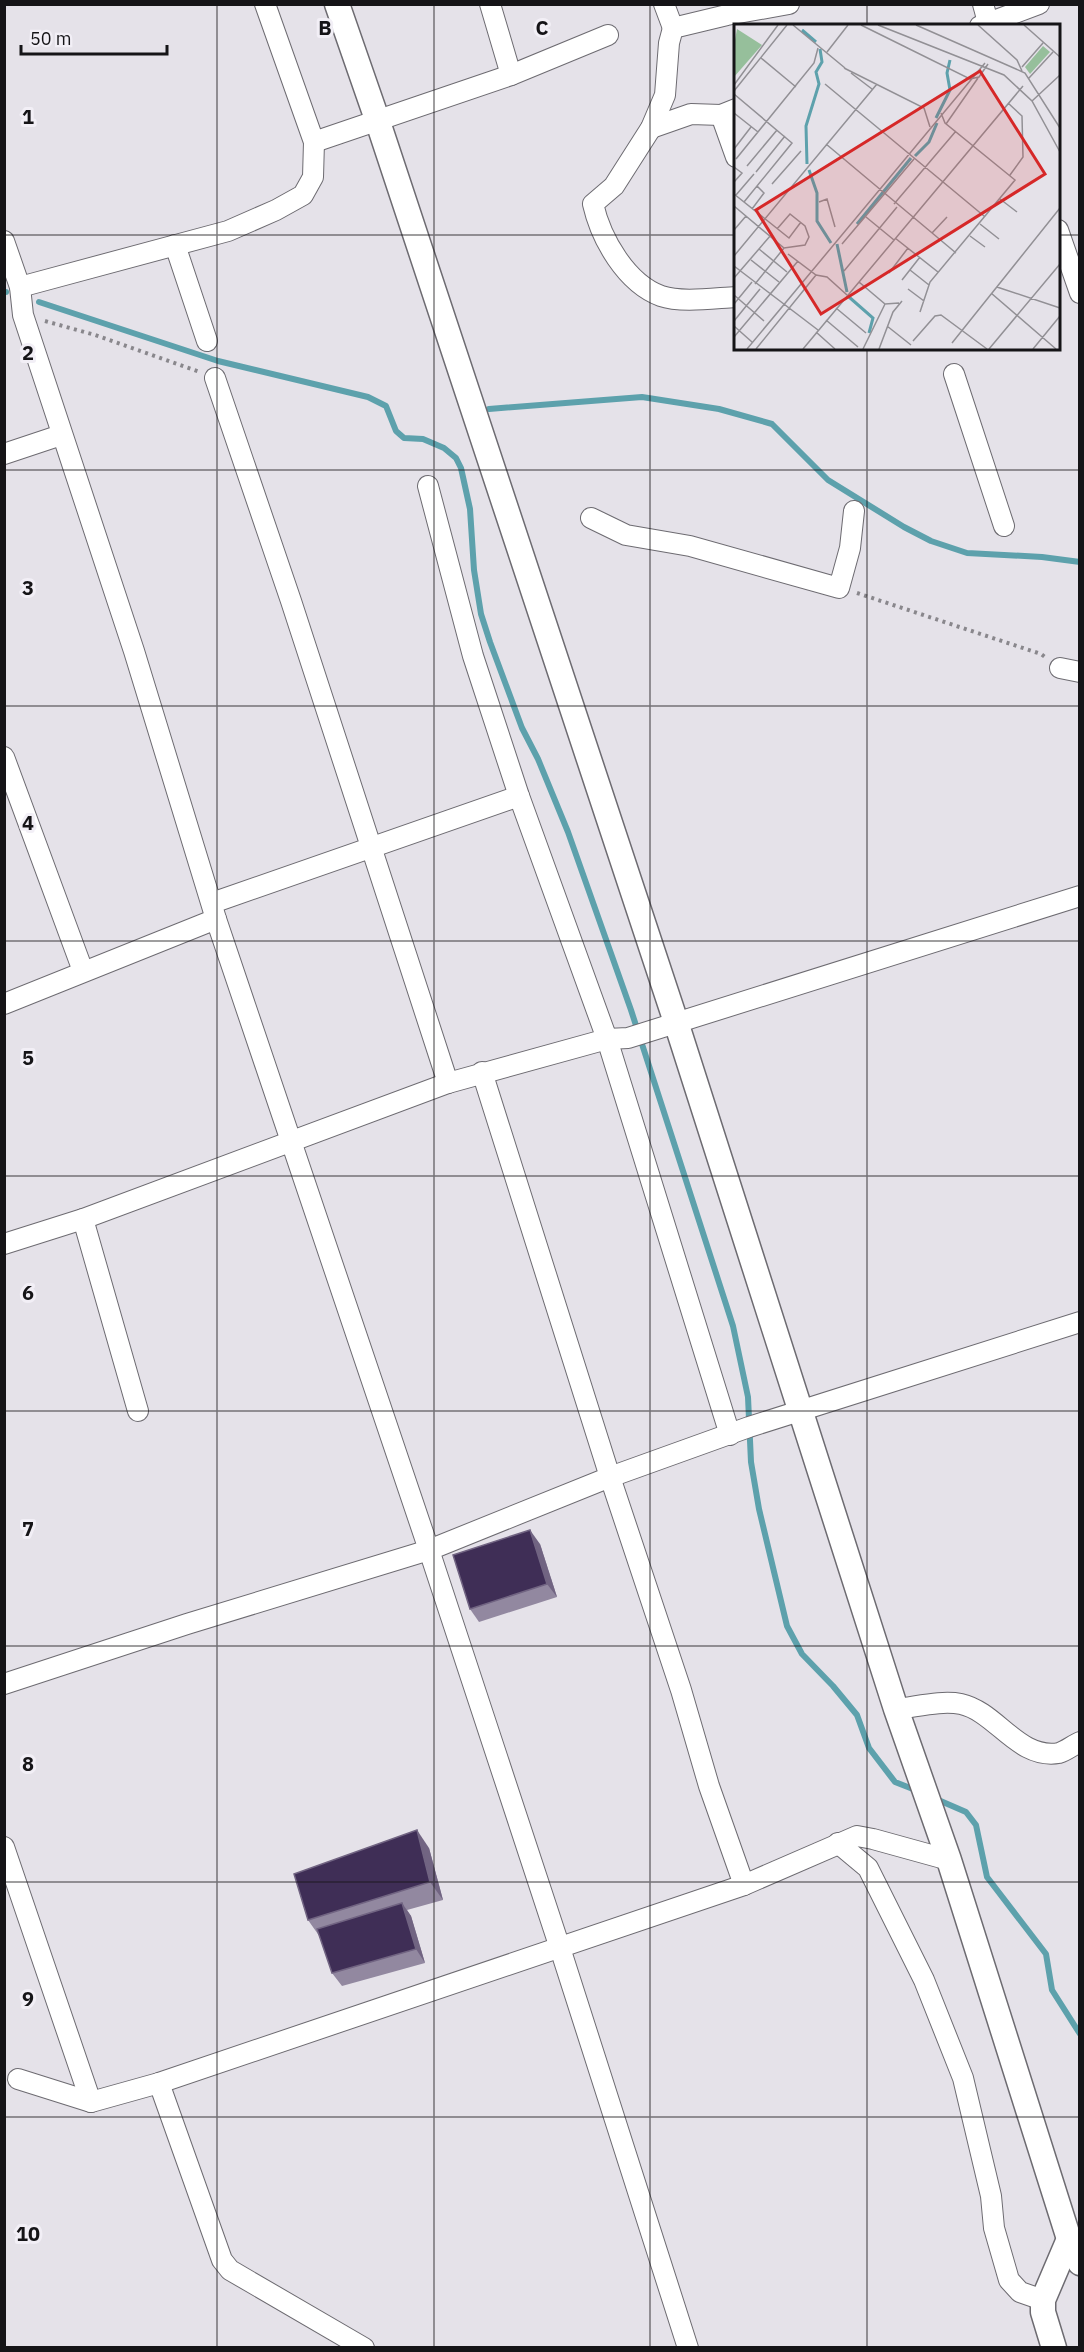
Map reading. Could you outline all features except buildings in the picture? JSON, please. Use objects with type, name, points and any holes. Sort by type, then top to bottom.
[{"type":"street","points":[[20,287],[237,227],[303,195],[313,177],[314,142],[265,4]]},
{"type":"street","points":[[337,4],[676,1022],[896,1709],[949,1860],[1074,2235],[1080,2264]]},
{"type":"street","points":[[490,4],[511,75]]},
{"type":"street","points":[[664,4],[673,28],[669,44],[665,95],[651,128],[614,186],[593,204],[597,222],[610,247],[631,275],[648,289],[663,297],[697,299],[734,297]]},
{"type":"street","points":[[673,28],[789,4]]},
{"type":"street","points":[[985,20],[1040,4]]},
{"type":"street","points":[[314,142],[511,75],[608,35]]},
{"type":"street","points":[[651,128],[691,114],[728,112],[734,146]]},
{"type":"street","points":[[1060,233],[1080,293]]},
{"type":"street","points":[[4,241],[20,287],[23,315],[137,662],[214,911],[429,1550],[688,2348]]},
{"type":"street","points":[[175,245],[207,340]]},
{"type":"street","points":[[954,374],[1004,526]]},
{"type":"street","points":[[215,378],[448,1083]]},
{"type":"street","points":[[4,454],[62,435]]},
{"type":"street","points":[[428,486],[473,656],[519,796],[607,1039],[730,1435]]},
{"type":"street","points":[[591,518],[626,535],[690,546],[838,588],[850,548],[854,511]]},
{"type":"street","points":[[4,757],[83,971]]},
{"type":"street","points":[[4,1004],[83,971],[214,911],[372,849],[519,796]]},
{"type":"street","points":[[4,1244],[83,1219],[291,1140],[482,1072],[607,1039],[628,1038],[1080,896]]},
{"type":"street","points":[[482,1072],[610,1477],[681,1690],[709,1786],[744,1885]]},
{"type":"street","points":[[83,1219],[138,1411]]},
{"type":"street","points":[[4,1684],[187,1624],[429,1550],[610,1477],[801,1410],[1080,1322]]},
{"type":"street","points":[[896,1709],[961,1704],[978,1712],[1028,1748],[1041,1753],[1061,1753],[1080,1742]]},
{"type":"street","points":[[18,2079],[91,2102],[159,2083],[744,1885],[857,1836],[949,1860]]},
{"type":"street","points":[[838,1843],[868,1868],[924,1980],[963,2078],[991,2196],[994,2228],[1010,2280],[1020,2292],[1043,2300]]},
{"type":"street","points":[[4,1847],[13,1903],[91,2102]]},
{"type":"street","points":[[159,2083],[222,2260],[230,2270],[364,2348]]},
{"type":"street","points":[[1054,2348],[1043,2312],[1043,2300],[1074,2235]]},
{"type":"path","points":[[23,315],[95,335],[215,378]]},
{"type":"path","points":[[838,588],[1041,654],[1070,670]]},
{"type":"waterway","points":[[39,302],[218,361],[368,397],[386,406],[396,431],[404,438],[423,439],[444,448],[456,458],[461,468],[470,509],[474,570],[481,614],[522,728],[538,759],[568,832],[631,1010],[733,1326],[748,1397],[751,1462],[759,1509],[787,1626],[802,1654],[857,1715],[869,1748],[895,1782],[918,1791]]},
{"type":"waterway","points":[[489,409],[642,397],[719,409],[772,424],[828,480],[931,541],[967,553],[1042,557],[1080,562]]},
{"type":"waterway","points":[[936,1799],[966,1812],[976,1825],[987,1877],[1046,1954],[1052,1990],[1080,2034]]}]
